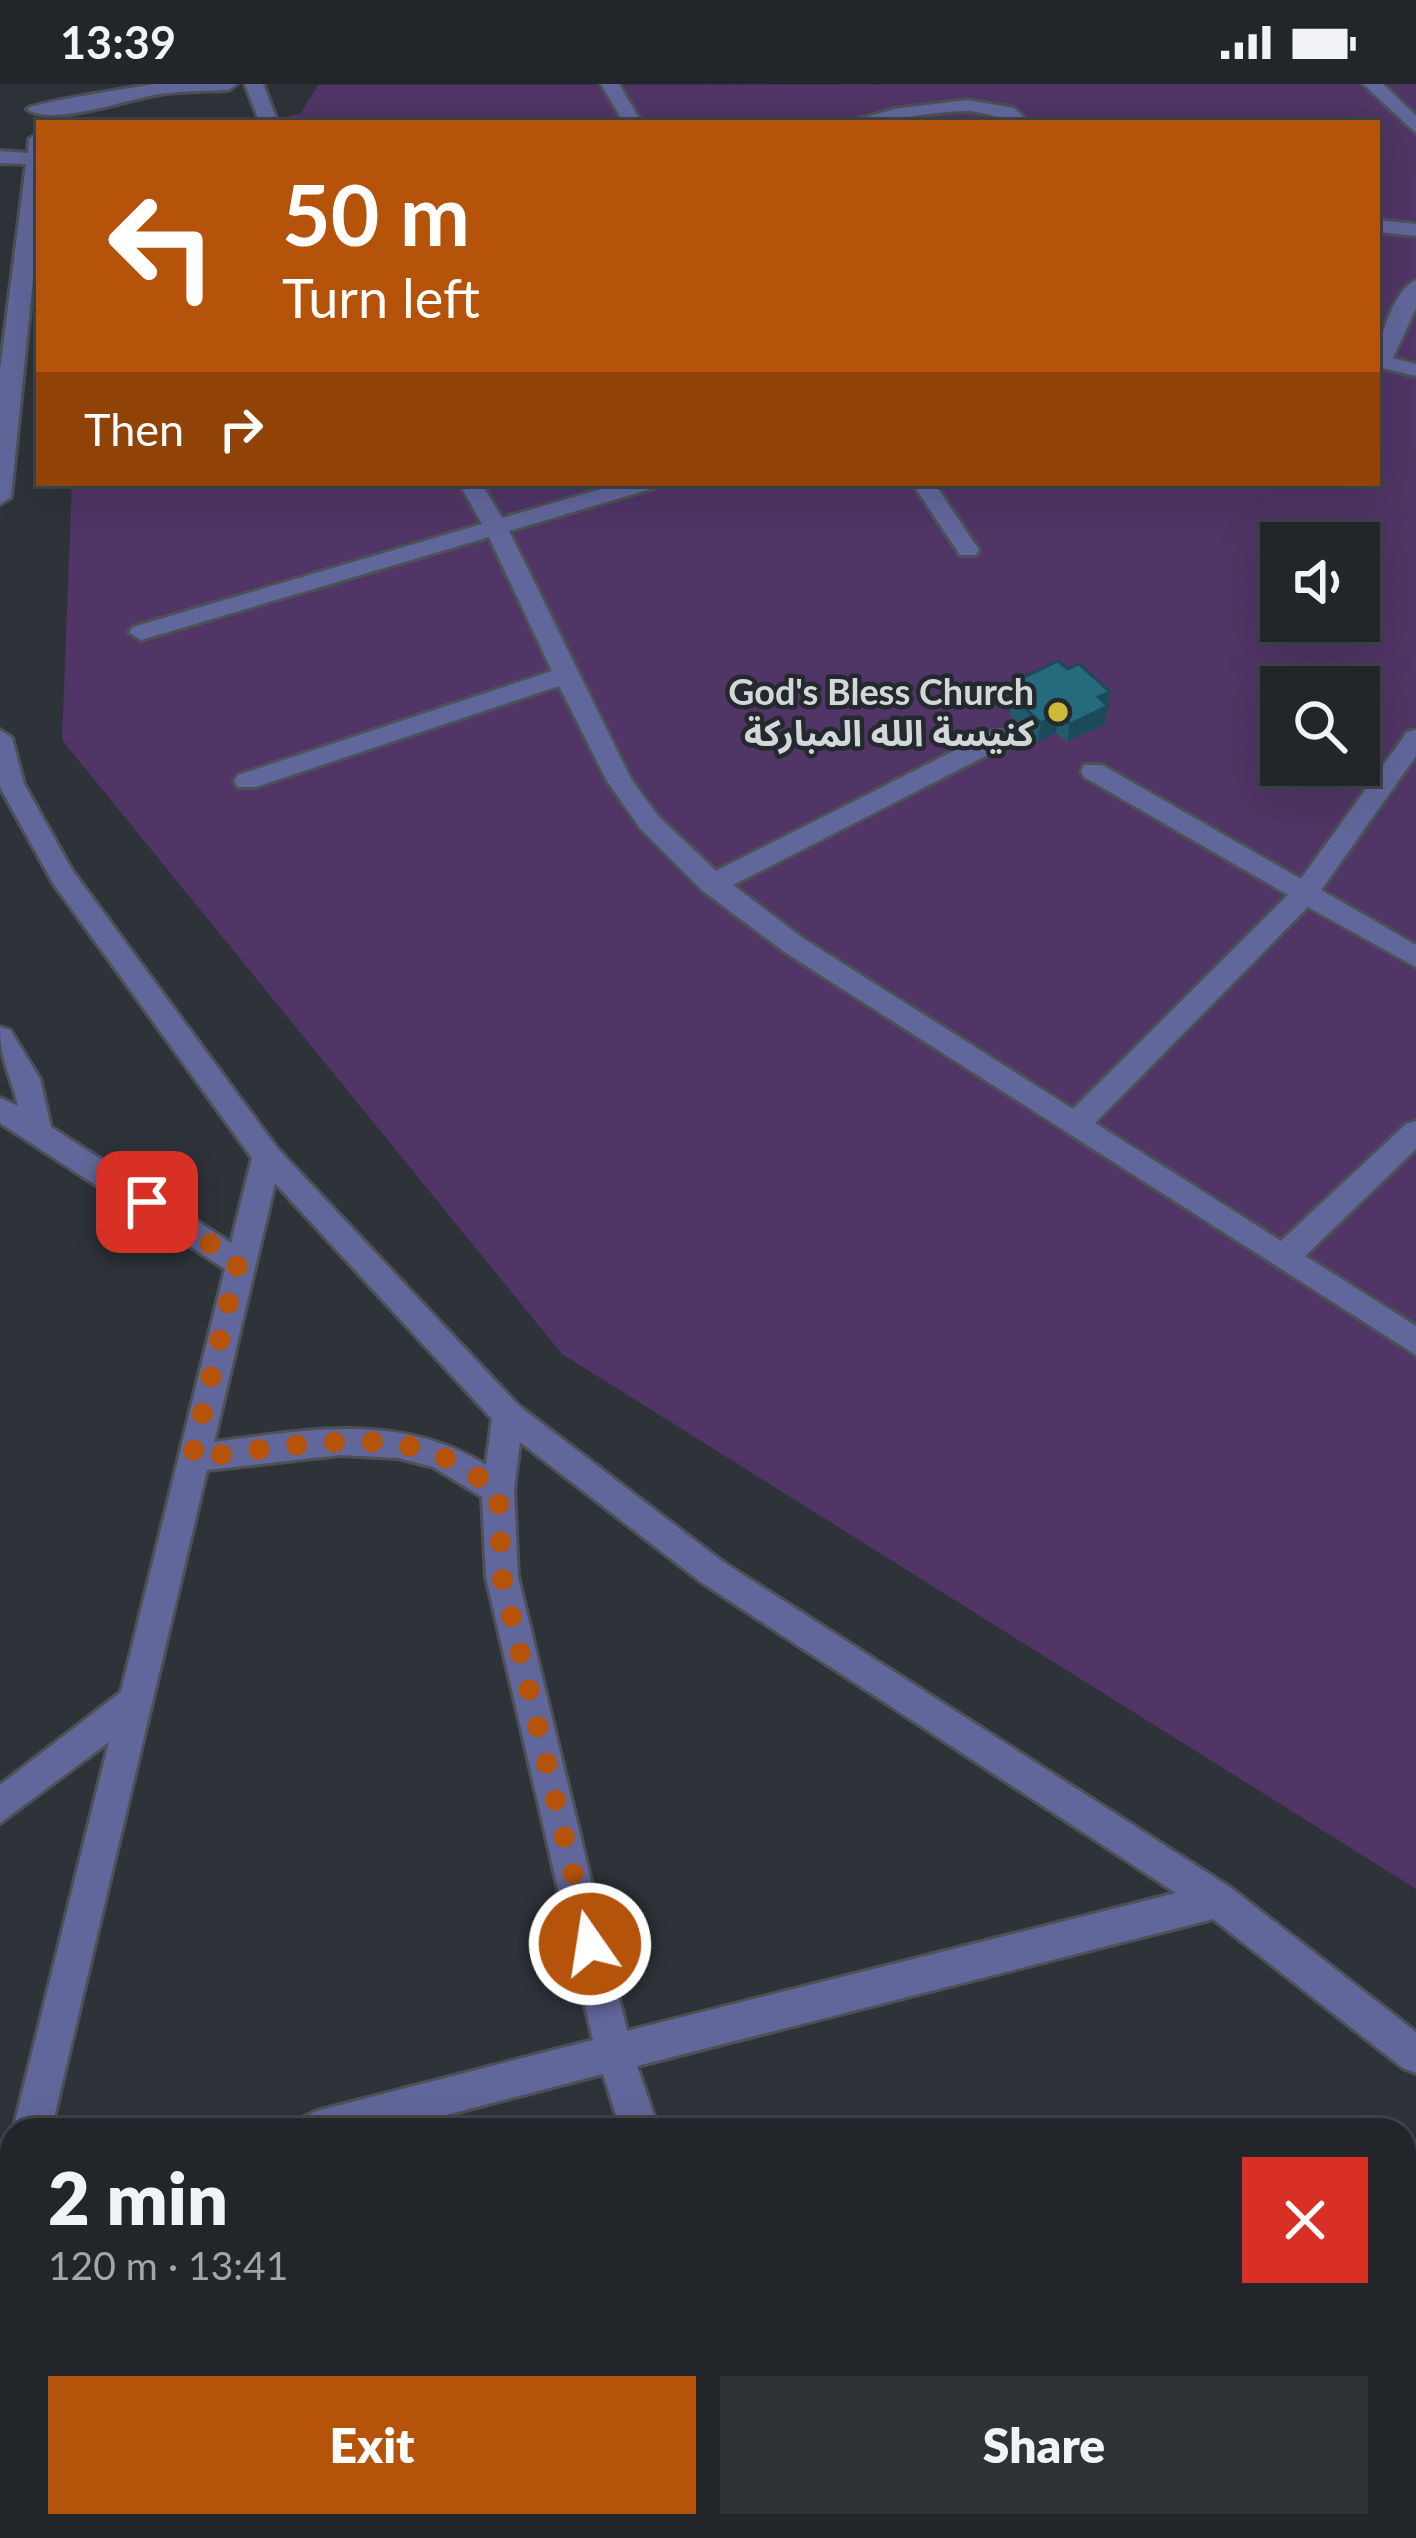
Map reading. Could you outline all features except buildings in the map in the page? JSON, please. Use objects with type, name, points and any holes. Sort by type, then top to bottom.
[{"type":"street","points":[[36,84],[48,114]]},
{"type":"street","points":[[48,114],[74,84]]},
{"type":"street","points":[[48,114],[157,86],[228,84]]},
{"type":"street","points":[[254,84],[267,120]]},
{"type":"street","points":[[610,84],[631,120]]},
{"type":"street","points":[[961,104],[976,84]]},
{"type":"street","points":[[1372,84],[1416,127]]},
{"type":"street","points":[[872,120],[961,104],[1004,111],[1017,120]]},
{"type":"street","points":[[0,157],[36,146]]},
{"type":"street","points":[[0,497],[5,415],[36,161]]},
{"type":"street","points":[[1380,226],[1416,230]]},
{"type":"street","points":[[1380,360],[1411,309],[1416,286]]},
{"type":"street","points":[[1380,303],[1411,309]]},
{"type":"street","points":[[1380,362],[1416,370]]},
{"type":"street","points":[[472,486],[498,528],[563,676],[647,820],[712,884],[795,946],[1416,1342]]},
{"type":"street","points":[[141,632],[636,486]]},
{"type":"street","points":[[924,486],[968,550]]},
{"type":"street","points":[[247,782],[563,676]]},
{"type":"street","points":[[712,884],[1002,736]]},
{"type":"street","points":[[1074,1126],[1304,895],[1416,737]]},
{"type":"street","points":[[0,739],[11,784],[62,876],[267,1156],[508,1414],[712,1572],[1218,1900],[1416,2055]]},
{"type":"street","points":[[1093,771],[1416,957]]},
{"type":"street","points":[[0,1036],[26,1079],[38,1133]]},
{"type":"street","points":[[0,1109],[238,1262]]},
{"type":"street","points":[[1283,1258],[1416,1132]]},
{"type":"street","points":[[35,2118],[267,1156]]},
{"type":"street","points":[[508,1414],[498,1490],[502,1577],[614,2053],[636,2118]]},
{"type":"street","points":[[192,1458],[347,1443],[420,1448],[450,1459],[498,1490]]},
{"type":"street","points":[[0,1806],[134,1702]]},
{"type":"street","points":[[363,2118],[1218,1900]]},
{"type":"shaded area","points":[[1416,84],[1416,1889],[562,1354],[62,740],[72,486],[1380,486],[1380,120],[269,120],[300,114],[318,85]]},
{"type":"place","name":"God's Bless Church كنيسة الله المباركة","points":[[1058,712]]},
{"type":"route","points":[[147,1202],[238,1262],[192,1458],[347,1443],[420,1448],[450,1459],[498,1490],[502,1577],[590,1944]]}]
